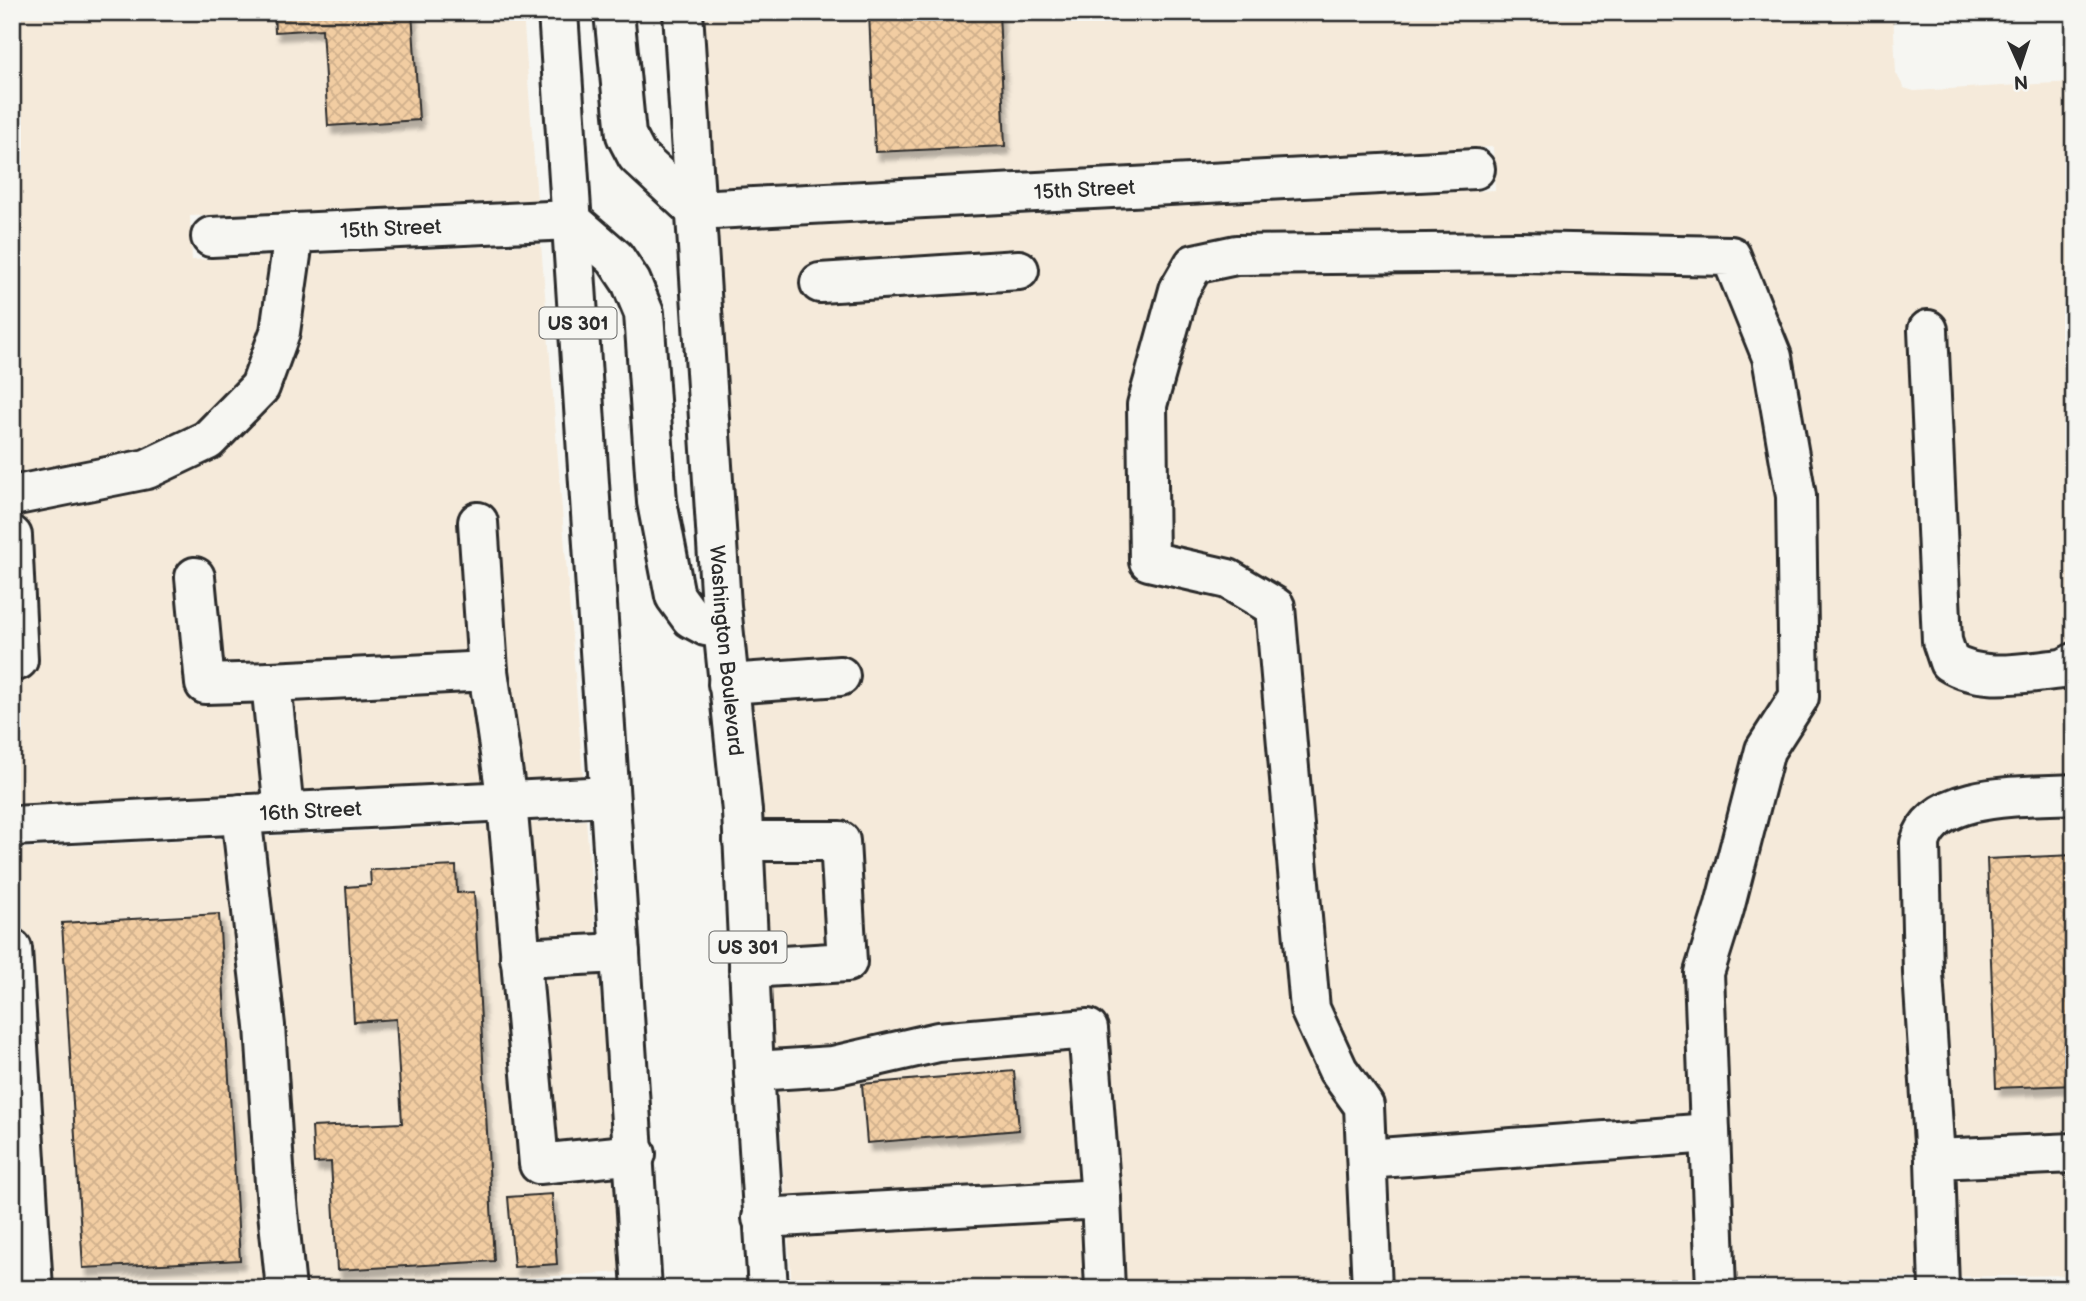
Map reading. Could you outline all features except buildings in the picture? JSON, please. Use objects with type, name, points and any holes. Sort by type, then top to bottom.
[{"type":"main road","name":"US 301","points":[[558,12],[609,796],[636,1154],[642,1289]]},
{"type":"main road","points":[[614,12],[626,135],[637,156],[695,210]]},
{"type":"main road","name":"Washington Boulevard","points":[[683,12],[723,629],[743,841],[768,1289]]},
{"type":"main road","name":"15th Street","points":[[695,210],[1475,169]]},
{"type":"main road","name":"15th Street","points":[[211,237],[571,220]]},
{"type":"main road","points":[[571,220],[615,258],[631,282],[644,313],[657,502],[675,596],[691,618],[706,626],[723,629]]},
{"type":"main road","points":[[12,496],[147,469],[208,440],[260,387],[280,332],[294,234]]},
{"type":"main road","points":[[1372,1289],[1364,1106],[1338,1070],[1310,1009],[1275,607],[1228,579],[1149,561],[1147,405],[1175,303],[1194,264],[1236,255],[1518,253],[1731,256],[1772,357],[1796,496],[1799,697],[1765,750],[1724,909],[1703,973],[1716,1289]]},
{"type":"main road","points":[[820,283],[1019,270]]},
{"type":"main road","points":[[1928,330],[1942,640],[1949,662],[1962,670],[1981,675],[2063,669],[2074,663]]},
{"type":"main road","points":[[478,522],[488,671],[507,802],[539,1164],[636,1154]]},
{"type":"main road","points":[[12,536],[18,660]]},
{"type":"main road","points":[[195,577],[205,684],[488,671]]},
{"type":"main road","points":[[728,684],[840,676]]},
{"type":"main road","points":[[271,682],[284,812]]},
{"type":"main road","points":[[1939,1289],[1935,1159],[1923,973],[1920,843],[1924,828],[1934,817],[1979,800],[2074,794]]},
{"type":"main road","name":"16th Street","points":[[12,826],[609,796]]},
{"type":"main road","points":[[241,814],[265,1026],[275,1183],[286,1289]]},
{"type":"main road","points":[[743,841],[840,841],[847,962],[749,968]]},
{"type":"main road","points":[[12,949],[33,1289]]},
{"type":"main road","points":[[520,958],[620,953]]},
{"type":"main road","points":[[754,1071],[833,1066],[938,1042],[1088,1029],[1105,1289]]},
{"type":"main road","points":[[1367,1159],[1710,1133]]},
{"type":"main road","points":[[1935,1159],[2074,1153]]},
{"type":"main road","points":[[762,1218],[1101,1199]]},
{"type":"shaded area","points":[[12,12],[523,12],[537,200],[190,216],[192,260],[541,244],[583,776],[12,805]]},
{"type":"shaded area","points":[[703,12],[1893,12],[1896,73],[1904,88],[1914,91],[2074,82],[2074,1275],[1730,1280],[1531,1289],[792,1289],[769,971],[761,811],[747,679],[745,611],[742,610],[716,231],[1495,190],[1493,147],[713,187]]},
{"type":"shaded area","points":[[586,820],[604,1042],[611,1092],[622,1272],[345,1289],[12,1289],[12,849]]}]
